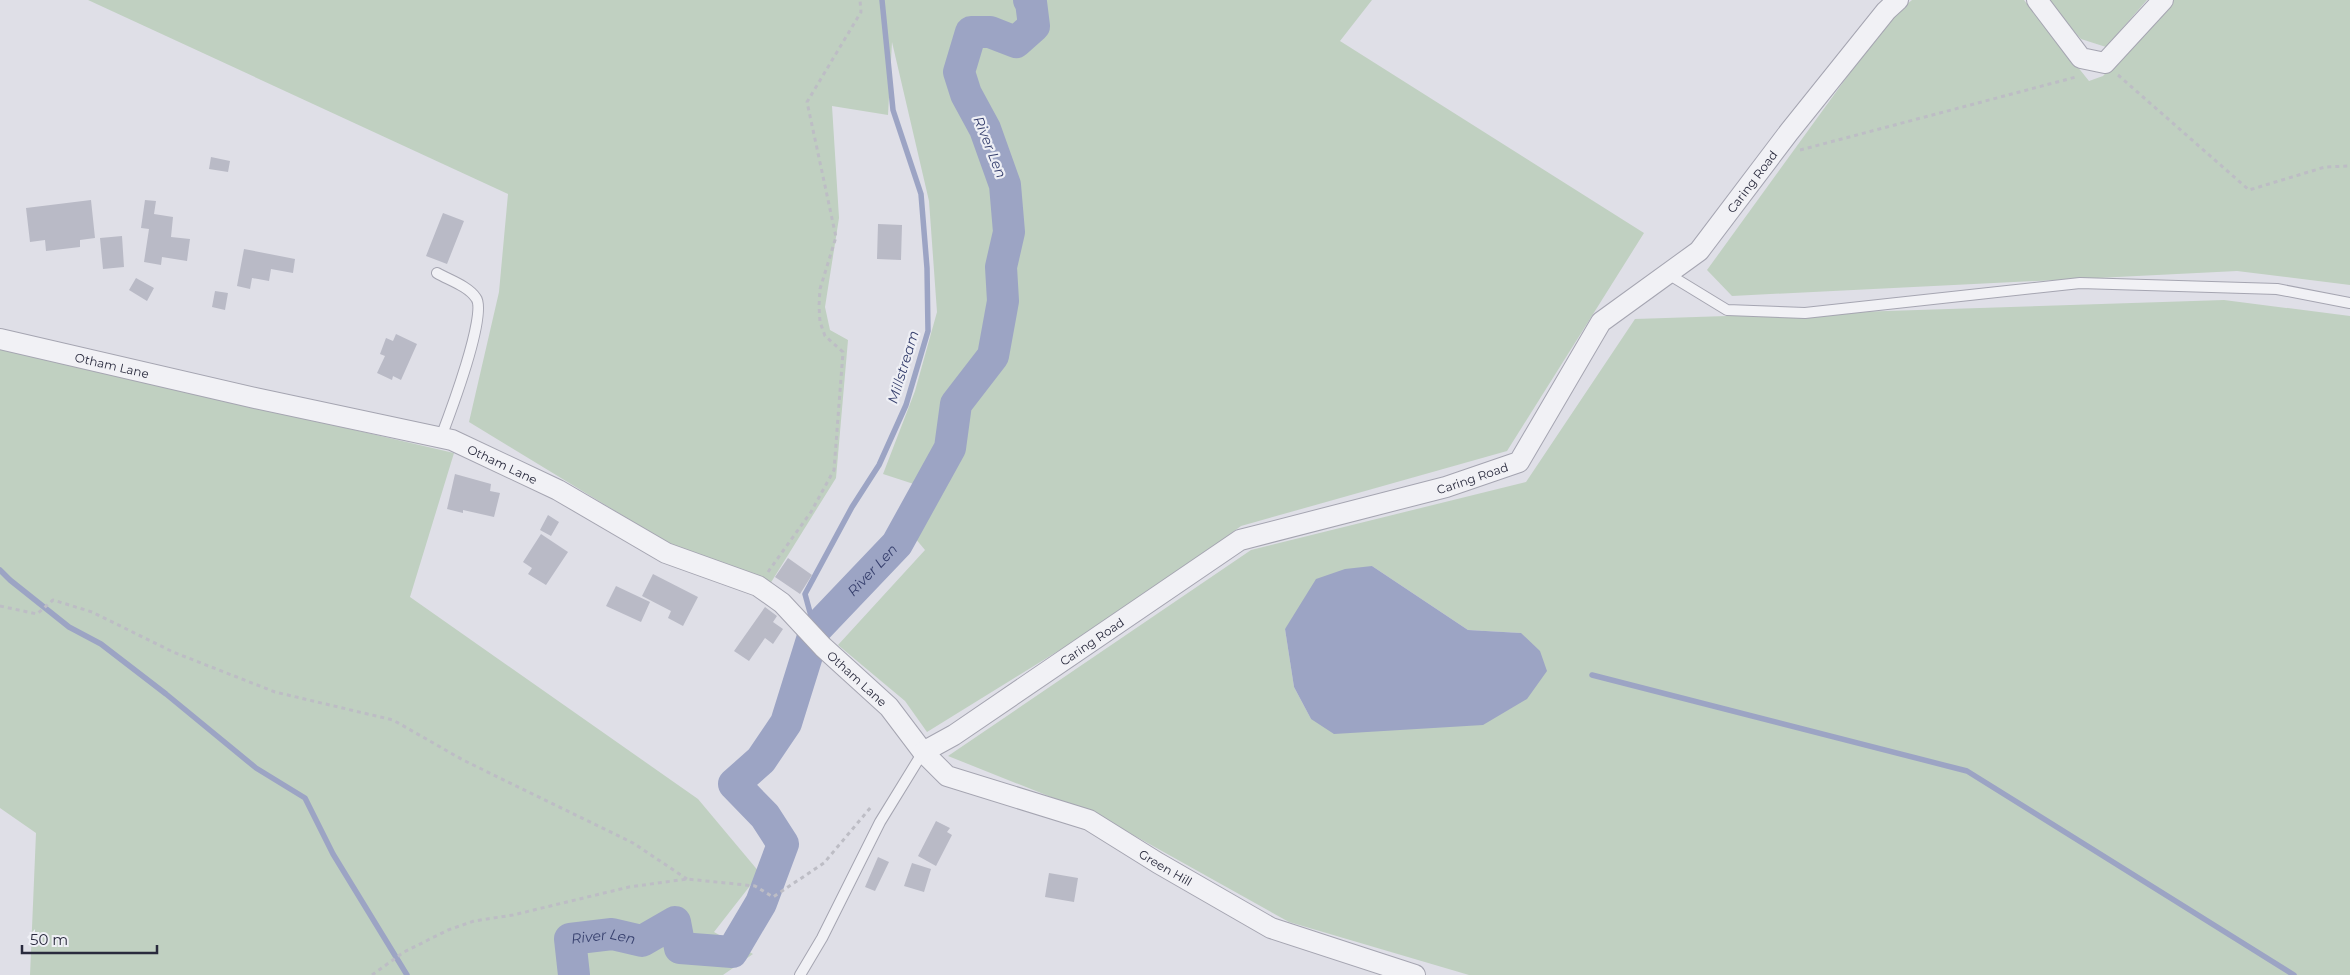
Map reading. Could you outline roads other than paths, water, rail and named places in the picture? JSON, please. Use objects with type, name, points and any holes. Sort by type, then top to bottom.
[{"type":"street","name":"Caring Road","points":[[924,752],[954,736],[1240,540],[1446,488],[1518,462],[1601,322],[1700,251],[1778,147],[1886,11],[1898,0]]},
{"type":"street","points":[[2037,0],[2081,58],[2104,63],[2163,0]]},
{"type":"street","name":"Otham Lane","points":[[0,340],[255,398],[452,440],[558,490],[666,553],[758,586],[782,603],[822,647],[889,708],[924,752]]},
{"type":"street","name":"Green Hill","points":[[924,752],[947,776],[1089,820],[1158,863],[1271,928],[1415,975]]},
{"type":"lane","points":[[438,273],[466,289],[476,298],[480,306],[476,331],[455,401],[441,437]]},
{"type":"lane","points":[[1668,274],[1727,310],[1805,313],[2080,283],[2277,289],[2350,303]]},
{"type":"lane","points":[[800,975],[826,930],[880,822],[924,752]]},
{"type":"water","points":[[1372,566],[1468,630],[1521,633],[1540,651],[1547,671],[1527,699],[1483,725],[1334,734],[1311,719],[1294,687],[1285,629],[1316,579],[1345,569]]},
{"type":"waterway","name":"Millstream","points":[[814,627],[805,594],[852,507],[879,465],[906,405],[928,331],[927,268],[921,194],[893,110],[882,0]]},
{"type":"waterway","name":"River Len","points":[[574,975],[570,939],[612,934],[642,941],[675,922],[680,948],[732,952],[761,903],[783,844],[765,816],[734,784],[761,760],[786,723],[815,630],[897,544],[950,448],[956,404],[993,356],[1003,301],[1001,267],[1009,232],[1005,185],[985,129],[966,94],[959,72],[971,32],[990,32],[1016,42],[1034,26],[1031,2],[1029,0]]},
{"type":"waterway","points":[[0,570],[69,627],[101,644],[166,694],[256,768],[305,798],[333,854],[407,975]]},
{"type":"waterway","points":[[1592,675],[1967,771],[2294,975]]}]
